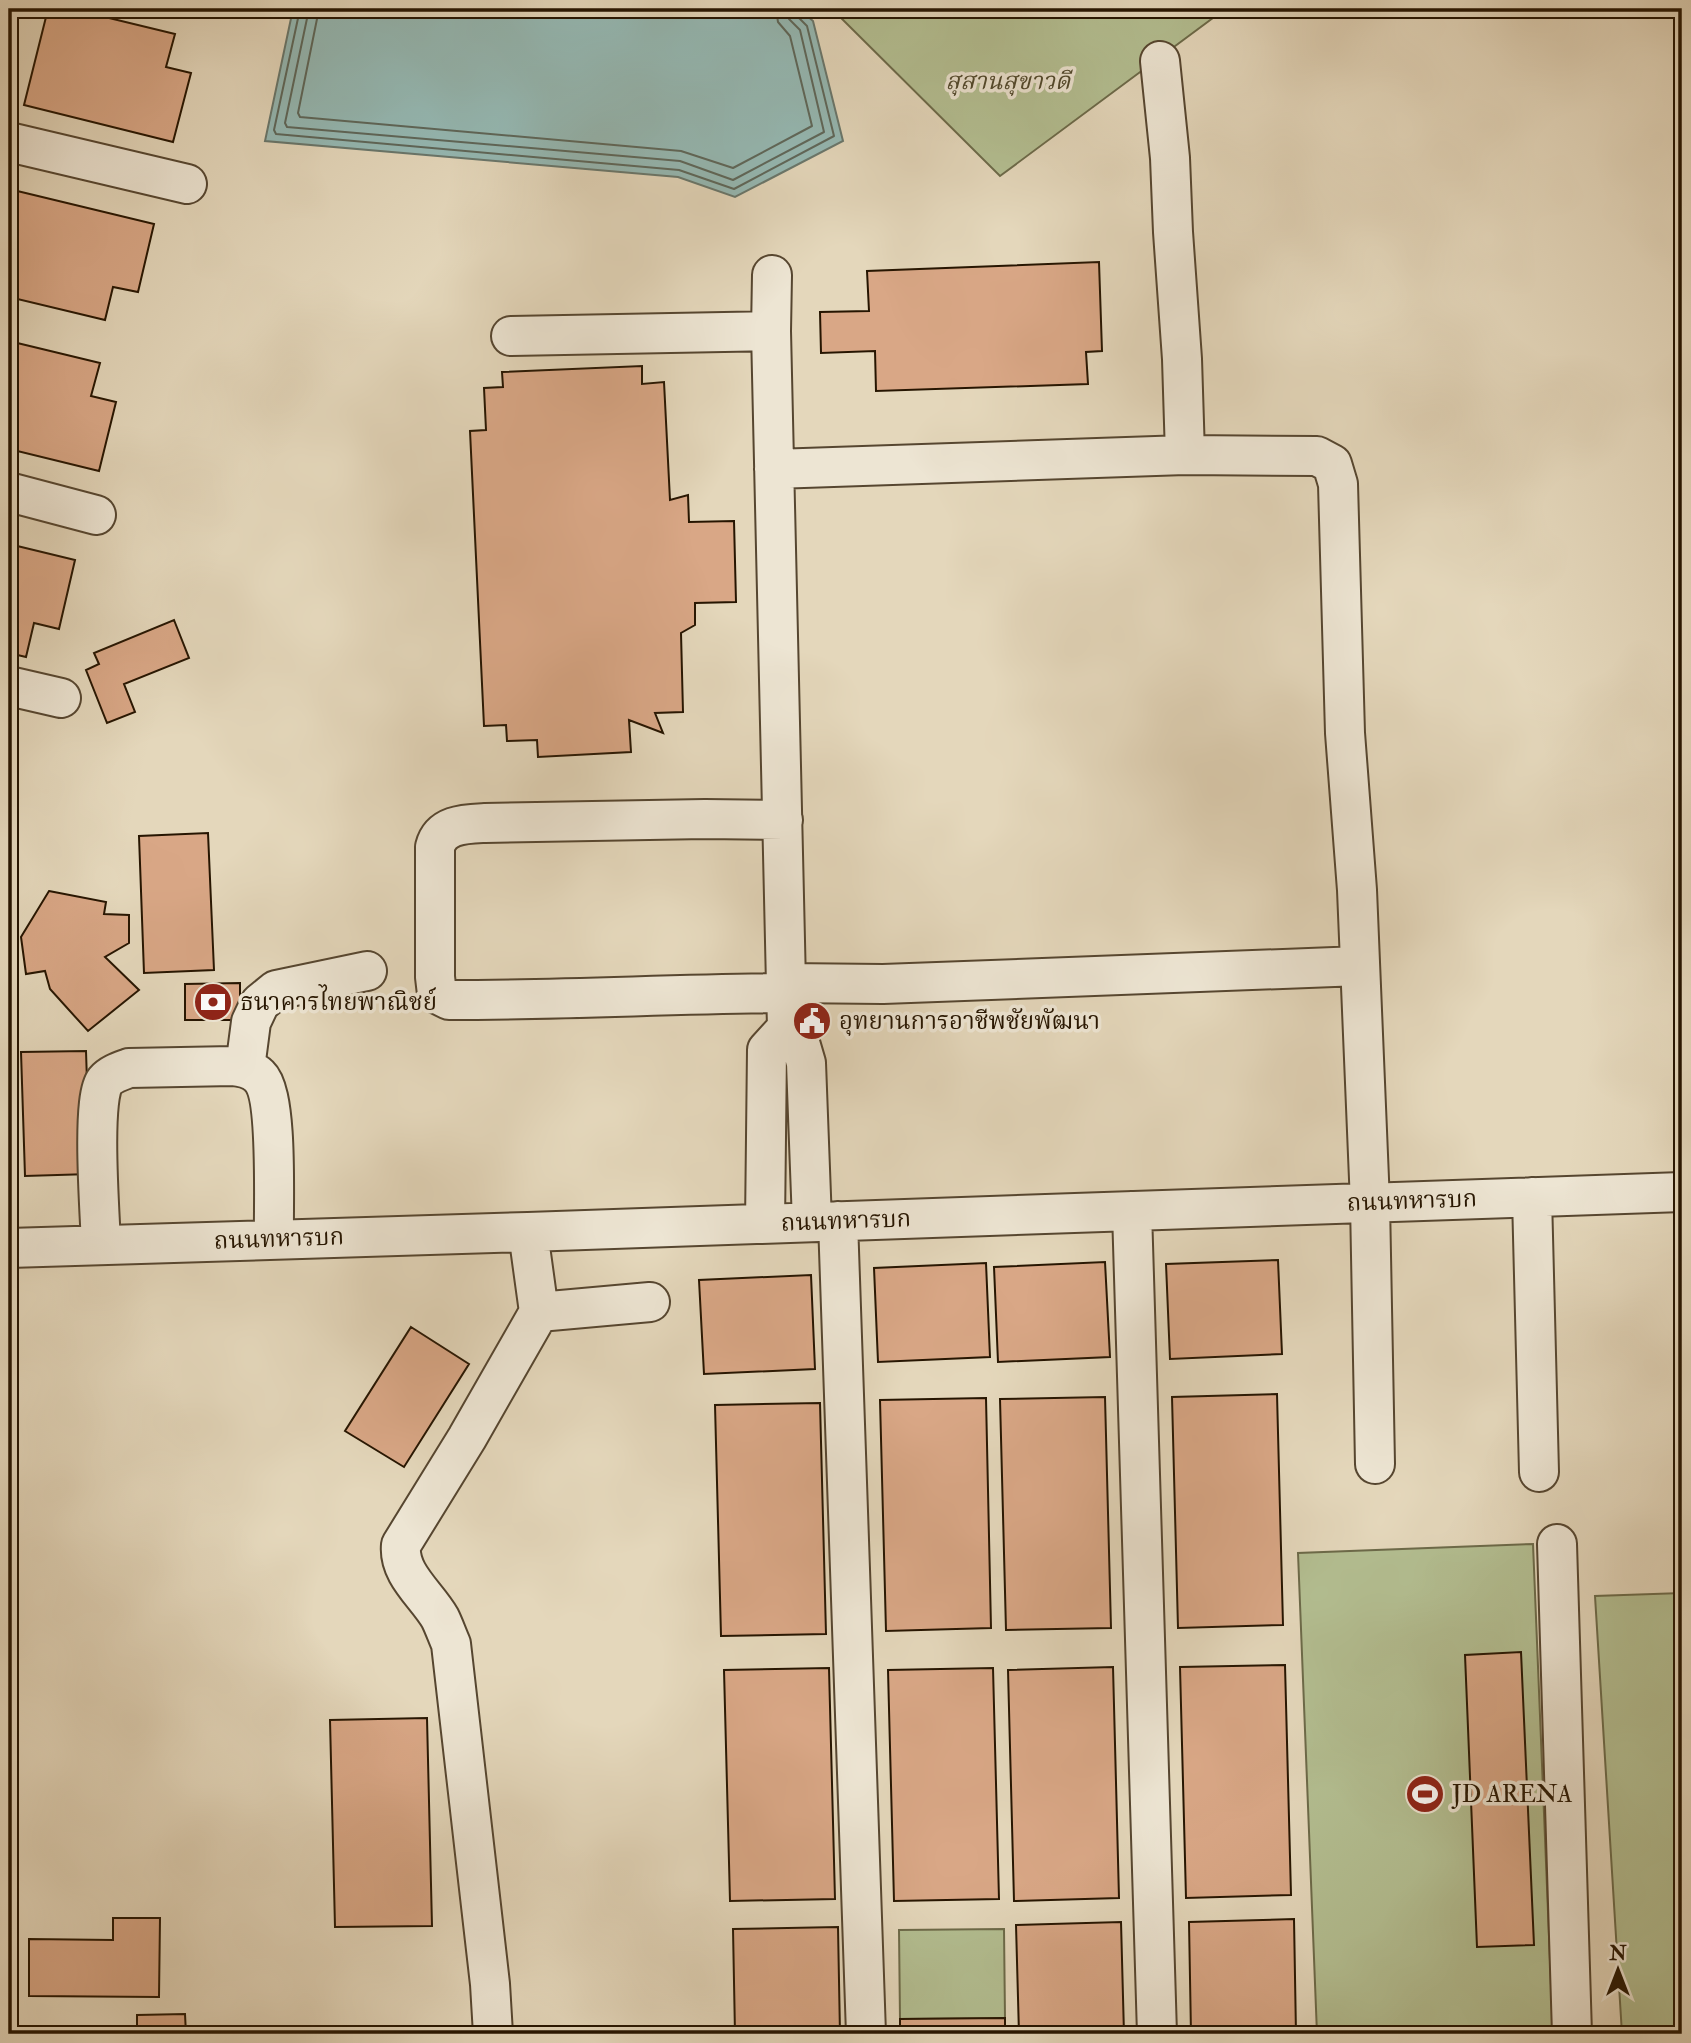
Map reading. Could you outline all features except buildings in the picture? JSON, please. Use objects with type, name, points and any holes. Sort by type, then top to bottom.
[{"type":"street","points":[[1160,61],[1170,158],[1185,455]]},
{"type":"street","points":[[9,142],[187,184]]},
{"type":"street","points":[[772,275],[786,1001],[806,1063],[825,1222],[866,2034]]},
{"type":"street","points":[[511,336],[771,331]]},
{"type":"street","points":[[774,469],[1185,455],[1317,456],[1332,464],[1338,484],[1345,733],[1360,966],[1370,1203],[1375,1464]]},
{"type":"street","points":[[9,492],[96,515]]},
{"type":"street","points":[[9,686],[61,698]]},
{"type":"street","points":[[783,820],[485,823],[462,824],[446,830],[437,838],[435,846],[437,993],[449,1000],[624,998],[709,993],[786,1001],[883,984],[1360,966]]},
{"type":"street","points":[[245,1068],[251,1022],[260,1003],[276,990],[367,971]]},
{"type":"street","points":[[765,1224],[767,1050],[786,1001]]},
{"type":"street","points":[[101,1244],[98,1113],[101,1089],[106,1080],[115,1073],[130,1068],[245,1068],[260,1076],[269,1094],[274,1239]]},
{"type":"street","name":"ถนนทหารบก","points":[[9,1248],[1682,1192]]},
{"type":"street","points":[[1532,1197],[1539,1472]]},
{"type":"street","points":[[1132,1211],[1157,2034]]},
{"type":"street","points":[[494,2034],[451,1644],[439,1618],[405,1570],[400,1557],[401,1545],[467,1438],[539,1312],[528,1232]]},
{"type":"street","points":[[539,1312],[650,1301]]},
{"type":"street","points":[[1557,1544],[1572,2034]]},
{"type":"green space","name":"สุสานสุขาวดี","points":[[832,9],[1225,9],[1000,176]]},
{"type":"green space","name":"JD ARENA","points":[[1533,1544],[1553,2034],[1317,2034],[1298,1553]]},
{"type":"green space","points":[[1682,1593],[1682,2034],[1622,2034],[1595,1596]]},
{"type":"green space","points":[[1004,1929],[1005,2018],[900,2019],[899,1930]]},
{"type":"water","points":[[293,9],[799,9],[813,21],[843,141],[735,197],[678,177],[265,141]]},
{"type":"place","name":"ธนาคารไทยพาณิชย์","points":[[213,1002]]},
{"type":"place","name":"อุทยานการอาชีพชัยพัฒนา","points":[[812,1021]]},
{"type":"place","name":"JD ARENA","points":[[1425,1794]]}]
